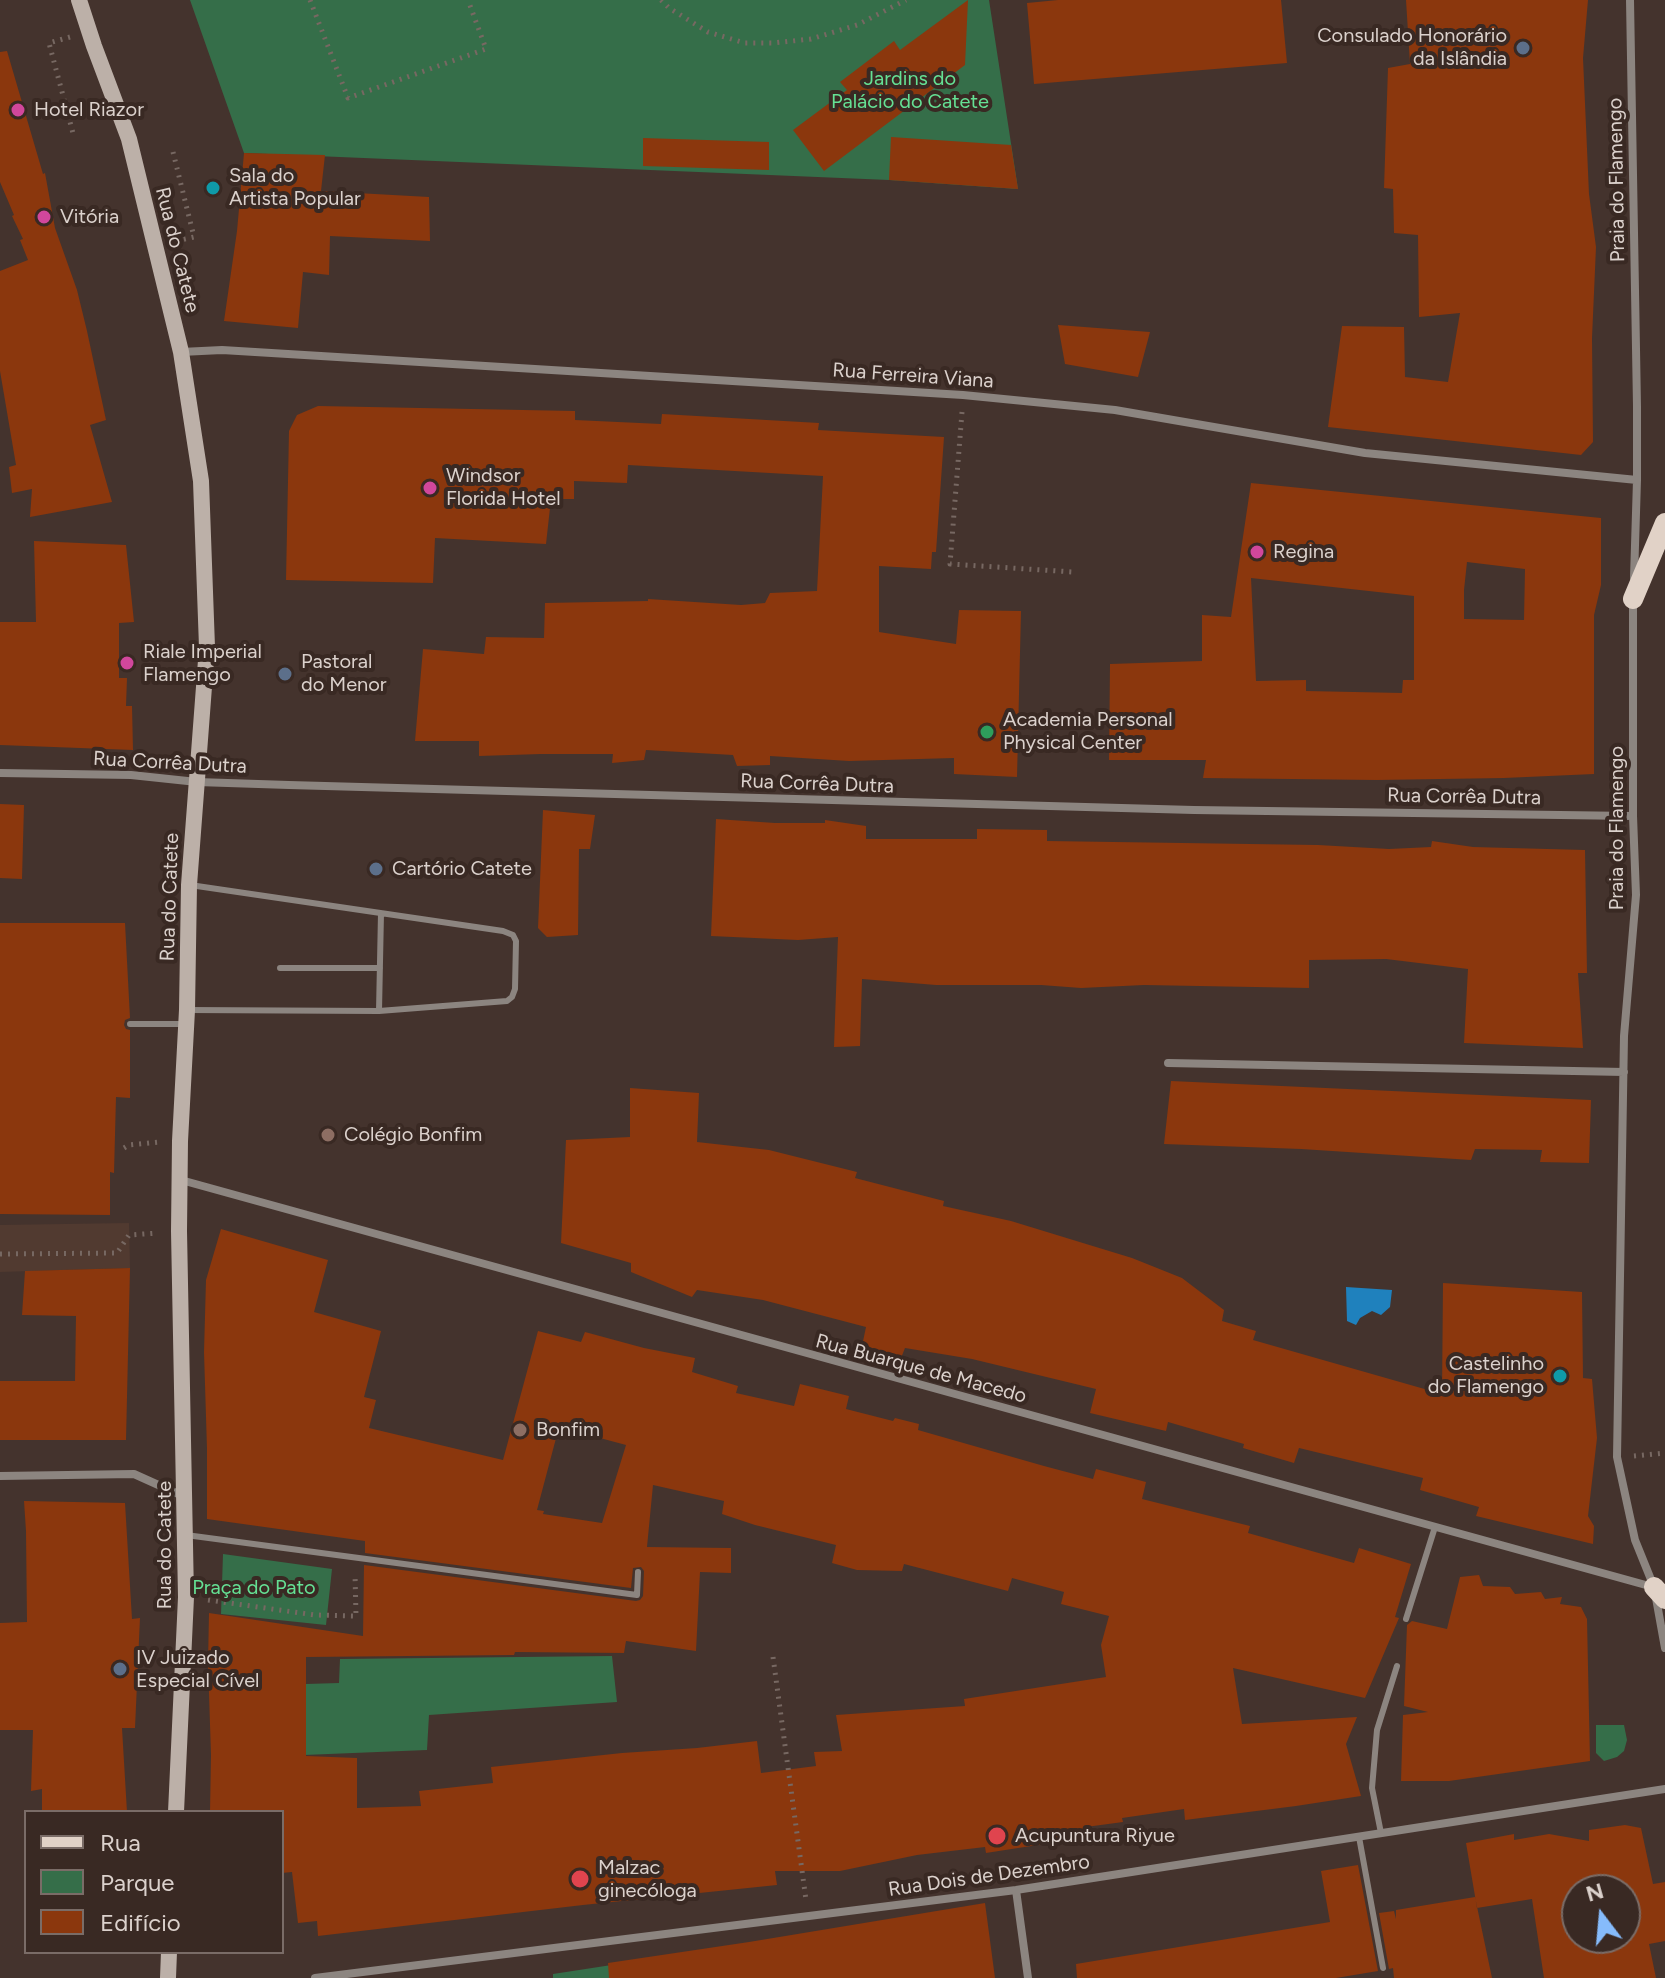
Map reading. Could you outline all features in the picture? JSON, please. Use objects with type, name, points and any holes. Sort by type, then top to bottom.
[{"type":"main road","name":"Rua do Catete","points":[[79,0],[129,139],[181,352],[201,481],[207,647],[189,885],[180,1141],[186,1597],[176,1810]]},
{"type":"main road","points":[[1633,599],[1665,523]]},
{"type":"main road","points":[[168,1978],[169,1954]]},
{"type":"street","name":"Praia do Flamengo","points":[[1630,0],[1637,480],[1633,599],[1636,895],[1624,1036],[1617,1457],[1635,1540],[1659,1593],[1665,1648]]},
{"type":"street","name":"Rua Ferreira Viana","points":[[181,352],[238,351],[963,395],[1115,410],[1365,453],[1637,480]]},
{"type":"street","name":"Rua Corrêa Dutra","points":[[0,773],[131,775],[197,782],[1194,810],[1633,816]]},
{"type":"street","points":[[1168,1063],[1624,1072]]},
{"type":"street","name":"Rua Buarque de Macedo","points":[[181,1180],[1435,1527],[1659,1593]]},
{"type":"street","points":[[0,1476],[134,1474],[186,1497]]},
{"type":"street","name":"Rua Dois de Dezembro","points":[[315,1978],[1016,1890],[1665,1789]]},
{"type":"street","points":[[1016,1890],[1028,1978]]},
{"type":"lane","points":[[130,1024],[186,1017],[379,1011],[507,1001],[515,989],[516,941],[513,935],[503,931],[189,885]]},
{"type":"lane","points":[[379,1011],[381,913]]},
{"type":"lane","points":[[280,968],[380,968]]},
{"type":"lane","points":[[1406,1619],[1435,1527]]},
{"type":"lane","points":[[186,1535],[637,1595],[638,1572]]},
{"type":"lane","points":[[1381,1833],[1372,1788],[1377,1730],[1397,1666]]},
{"type":"lane","points":[[1359,1837],[1383,1968]]},
{"type":"path","points":[[310,0],[348,98],[486,49],[468,0]]},
{"type":"path","points":[[661,0],[708,32],[745,43],[811,39],[857,25],[906,0]]},
{"type":"path","points":[[49,43],[74,137]]},
{"type":"path","points":[[173,152],[194,237]]},
{"type":"path","points":[[963,395],[950,564],[1073,572]]},
{"type":"path","points":[[124,1148],[180,1141]]},
{"type":"path","points":[[0,1254],[117,1253],[129,1235],[179,1231]]},
{"type":"path","points":[[1617,1457],[1665,1453]]},
{"type":"path","points":[[186,1597],[315,1615],[356,1616],[356,1557]]},
{"type":"path","points":[[773,1657],[808,1916]]},
{"type":"shaded area","points":[[129,1223],[130,1268],[0,1272],[0,1225]]},
{"type":"green space","name":"Jardins do Palácio do Catete","points":[[190,0],[989,0],[1018,189],[889,180],[244,153]]},
{"type":"green space","name":"Praça do Pato","points":[[223,1554],[332,1569],[326,1625],[221,1614]]},
{"type":"green space","points":[[612,1656],[617,1702],[429,1715],[427,1750],[304,1755],[306,1684],[339,1683],[340,1659]]},
{"type":"green space","points":[[1596,1725],[1624,1725],[1627,1740],[1624,1751],[1617,1757],[1604,1761],[1596,1753]]},
{"type":"green space","points":[[618,1964],[620,1978],[553,1978],[553,1974]]},
{"type":"water","points":[[1346,1287],[1392,1290],[1390,1307],[1381,1315],[1372,1311],[1360,1318],[1356,1325],[1347,1321]]},
{"type":"building","points":[[968,0],[965,65],[824,171],[793,130],[847,90],[840,82],[894,41],[900,50]]},
{"type":"building","points":[[1058,0],[1281,0],[1287,63],[1034,84],[1027,3]]},
{"type":"building","points":[[1406,0],[1588,0],[1583,58],[1589,194],[1596,247],[1592,338],[1593,442],[1581,455],[1328,427],[1342,326],[1404,327],[1405,377],[1448,382],[1460,313],[1419,317],[1418,235],[1394,233],[1393,189],[1384,188],[1388,68],[1410,64]]},
{"type":"building","points":[[7,51],[45,173],[55,228],[77,290],[87,331],[106,420],[90,425],[112,502],[30,517],[32,489],[12,493],[9,467],[16,465],[0,371],[0,271],[28,260],[0,182],[0,52]]},
{"type":"building","points":[[891,137],[1011,145],[1018,189],[889,180]]},
{"type":"building","points":[[643,138],[769,142],[769,170],[643,166]]},
{"type":"building","points":[[244,153],[325,155],[321,191],[429,197],[430,241],[330,236],[329,275],[303,272],[298,328],[224,321]]},
{"type":"building","points":[[1058,325],[1150,332],[1138,377],[1065,364]]},
{"type":"building","points":[[318,406],[575,411],[575,420],[661,424],[662,414],[819,423],[818,430],[944,437],[936,552],[932,552],[931,569],[879,566],[879,632],[956,644],[959,610],[1021,611],[1017,777],[954,774],[954,758],[849,761],[770,756],[770,765],[737,766],[733,755],[646,750],[644,760],[612,763],[613,754],[479,756],[479,741],[415,741],[423,649],[484,654],[486,637],[544,638],[545,603],[648,599],[741,605],[765,603],[770,593],[817,591],[823,476],[628,465],[627,483],[574,481],[574,499],[551,499],[546,544],[435,538],[433,583],[286,580],[289,431],[297,415]]},
{"type":"building","points":[[1251,483],[1601,518],[1601,585],[1594,615],[1594,774],[1377,780],[1203,778],[1206,760],[1109,760],[1110,664],[1202,661],[1202,615],[1231,617]],"holes":[[[1467,562],[1525,569],[1524,620],[1464,619]],[[1251,578],[1414,596],[1414,680],[1403,680],[1402,693],[1306,691],[1306,680],[1256,681]]]},
{"type":"building","points":[[34,541],[126,545],[134,622],[119,623],[119,678],[127,678],[126,706],[132,706],[133,750],[0,745],[0,622],[36,622]]},
{"type":"building","points":[[0,804],[24,805],[22,879],[0,878]]},
{"type":"building","points":[[543,810],[595,815],[590,849],[579,849],[578,935],[547,937],[538,928]]},
{"type":"building","points":[[716,819],[775,823],[825,823],[825,820],[866,826],[866,839],[977,839],[977,829],[1047,830],[1047,841],[1389,849],[1431,847],[1432,841],[1473,847],[1585,850],[1587,973],[1578,973],[1583,1048],[1464,1043],[1468,969],[1386,959],[1309,960],[1309,988],[1144,985],[1081,988],[936,985],[862,979],[860,1046],[834,1047],[838,937],[798,940],[711,936]]},
{"type":"building","points":[[0,923],[125,923],[130,1018],[125,1020],[124,1025],[130,1030],[130,1098],[116,1097],[110,1215],[0,1214]]},
{"type":"building","points":[[1171,1081],[1591,1100],[1589,1163],[1540,1162],[1542,1150],[1475,1149],[1471,1160],[1164,1144]]},
{"type":"building","points":[[630,1088],[699,1093],[697,1142],[769,1150],[857,1172],[855,1178],[944,1201],[943,1206],[1011,1221],[1132,1258],[1182,1278],[1224,1310],[1222,1321],[1256,1331],[1253,1340],[1442,1394],[1443,1283],[1582,1292],[1583,1378],[1592,1379],[1597,1438],[1588,1516],[1594,1526],[1593,1544],[1476,1516],[1479,1507],[1420,1490],[1423,1478],[1299,1448],[1294,1463],[1243,1448],[1244,1444],[1168,1422],[1166,1431],[1090,1413],[1096,1389],[972,1359],[905,1348],[901,1358],[862,1346],[866,1327],[763,1300],[697,1290],[692,1297],[631,1272],[631,1263],[561,1243],[566,1140],[630,1137]]},
{"type":"building","points":[[221,1229],[328,1260],[314,1312],[381,1331],[364,1397],[376,1400],[369,1428],[503,1460],[538,1331],[581,1342],[585,1332],[695,1358],[692,1372],[738,1386],[736,1393],[794,1406],[800,1384],[849,1396],[846,1409],[919,1424],[918,1430],[1093,1479],[1096,1469],[1146,1482],[1142,1499],[1250,1526],[1248,1533],[1354,1563],[1359,1548],[1411,1564],[1395,1617],[1399,1618],[1365,1698],[1233,1668],[1242,1724],[1357,1717],[1346,1744],[1361,1796],[1185,1820],[1184,1809],[1086,1827],[1089,1837],[986,1853],[985,1847],[917,1855],[840,1871],[775,1871],[777,1885],[318,1936],[317,1921],[298,1923],[292,1872],[284,1873],[284,1810],[210,1810],[209,1613],[363,1636],[364,1565],[636,1601],[643,1596],[644,1571],[641,1567],[633,1568],[631,1588],[365,1553],[365,1541],[207,1519],[206,1280]],"holes":[[[559,1427],[626,1445],[602,1523],[543,1514],[544,1511],[537,1510]],[[653,1485],[724,1501],[722,1514],[836,1545],[832,1563],[857,1570],[902,1571],[904,1564],[1008,1591],[1012,1578],[1064,1592],[1061,1604],[1109,1616],[1101,1645],[1106,1677],[964,1699],[965,1706],[836,1715],[842,1751],[814,1752],[816,1766],[761,1773],[757,1741],[491,1767],[493,1783],[419,1791],[421,1806],[357,1808],[357,1758],[306,1756],[306,1657],[624,1653],[626,1641],[696,1651],[700,1572],[731,1573],[731,1548],[647,1547]]]},
{"type":"building","points":[[130,1268],[126,1440],[0,1440],[0,1381],[75,1381],[76,1316],[22,1315],[25,1271]]},
{"type":"building","points":[[24,1501],[125,1503],[132,1619],[140,1618],[135,1728],[122,1728],[127,1810],[42,1810],[42,1789],[31,1791],[33,1730],[0,1730],[0,1623],[27,1622]]},
{"type":"building","points":[[1479,1575],[1483,1586],[1510,1587],[1515,1594],[1541,1592],[1545,1599],[1562,1597],[1560,1604],[1581,1607],[1587,1619],[1590,1761],[1449,1781],[1401,1781],[1403,1715],[1428,1712],[1404,1706],[1407,1625],[1412,1621],[1447,1629],[1460,1577]]},
{"type":"building","points":[[1625,1825],[1641,1828],[1653,1884],[1665,1882],[1665,1941],[1649,1944],[1656,1978],[1544,1978],[1532,1899],[1477,1908],[1466,1843],[1514,1834],[1514,1840],[1549,1834],[1589,1841],[1589,1830]]},
{"type":"building","points":[[1358,1865],[1378,1971],[1336,1978],[1077,1978],[1076,1964],[1330,1922],[1321,1871]]},
{"type":"building","points":[[1475,1897],[1492,1978],[1394,1978],[1393,1968],[1389,1969],[1379,1913],[1394,1911],[1396,1919],[1396,1910]]},
{"type":"building","points":[[985,1903],[995,1978],[609,1978],[608,1963]]},
{"type":"place","name":"Consulado Honorário da Islândia","points":[[1523,48]]},
{"type":"place","name":"Hotel Riazor","points":[[18,110]]},
{"type":"place","name":"Sala do Artista Popular","points":[[213,188]]},
{"type":"place","name":"Vitória","points":[[44,217]]},
{"type":"place","name":"Windsor Florida Hotel","points":[[430,488]]},
{"type":"place","name":"Regina","points":[[1257,552]]},
{"type":"place","name":"Riale Imperial Flamengo","points":[[127,663]]},
{"type":"place","name":"Pastoral do Menor","points":[[285,674]]},
{"type":"place","name":"Academia Personal Physical Center","points":[[987,732]]},
{"type":"place","name":"Cartório Catete","points":[[376,869]]},
{"type":"place","name":"Colégio Bonfim","points":[[328,1135]]},
{"type":"place","name":"Castelinho do Flamengo","points":[[1560,1376]]},
{"type":"place","name":"Bonfim","points":[[520,1430]]},
{"type":"place","name":"IV Juizado Especial Cível","points":[[120,1669]]},
{"type":"place","name":"Acupuntura Riyue","points":[[997,1836]]},
{"type":"place","name":"Malzac ginecóloga","points":[[580,1879]]}]
